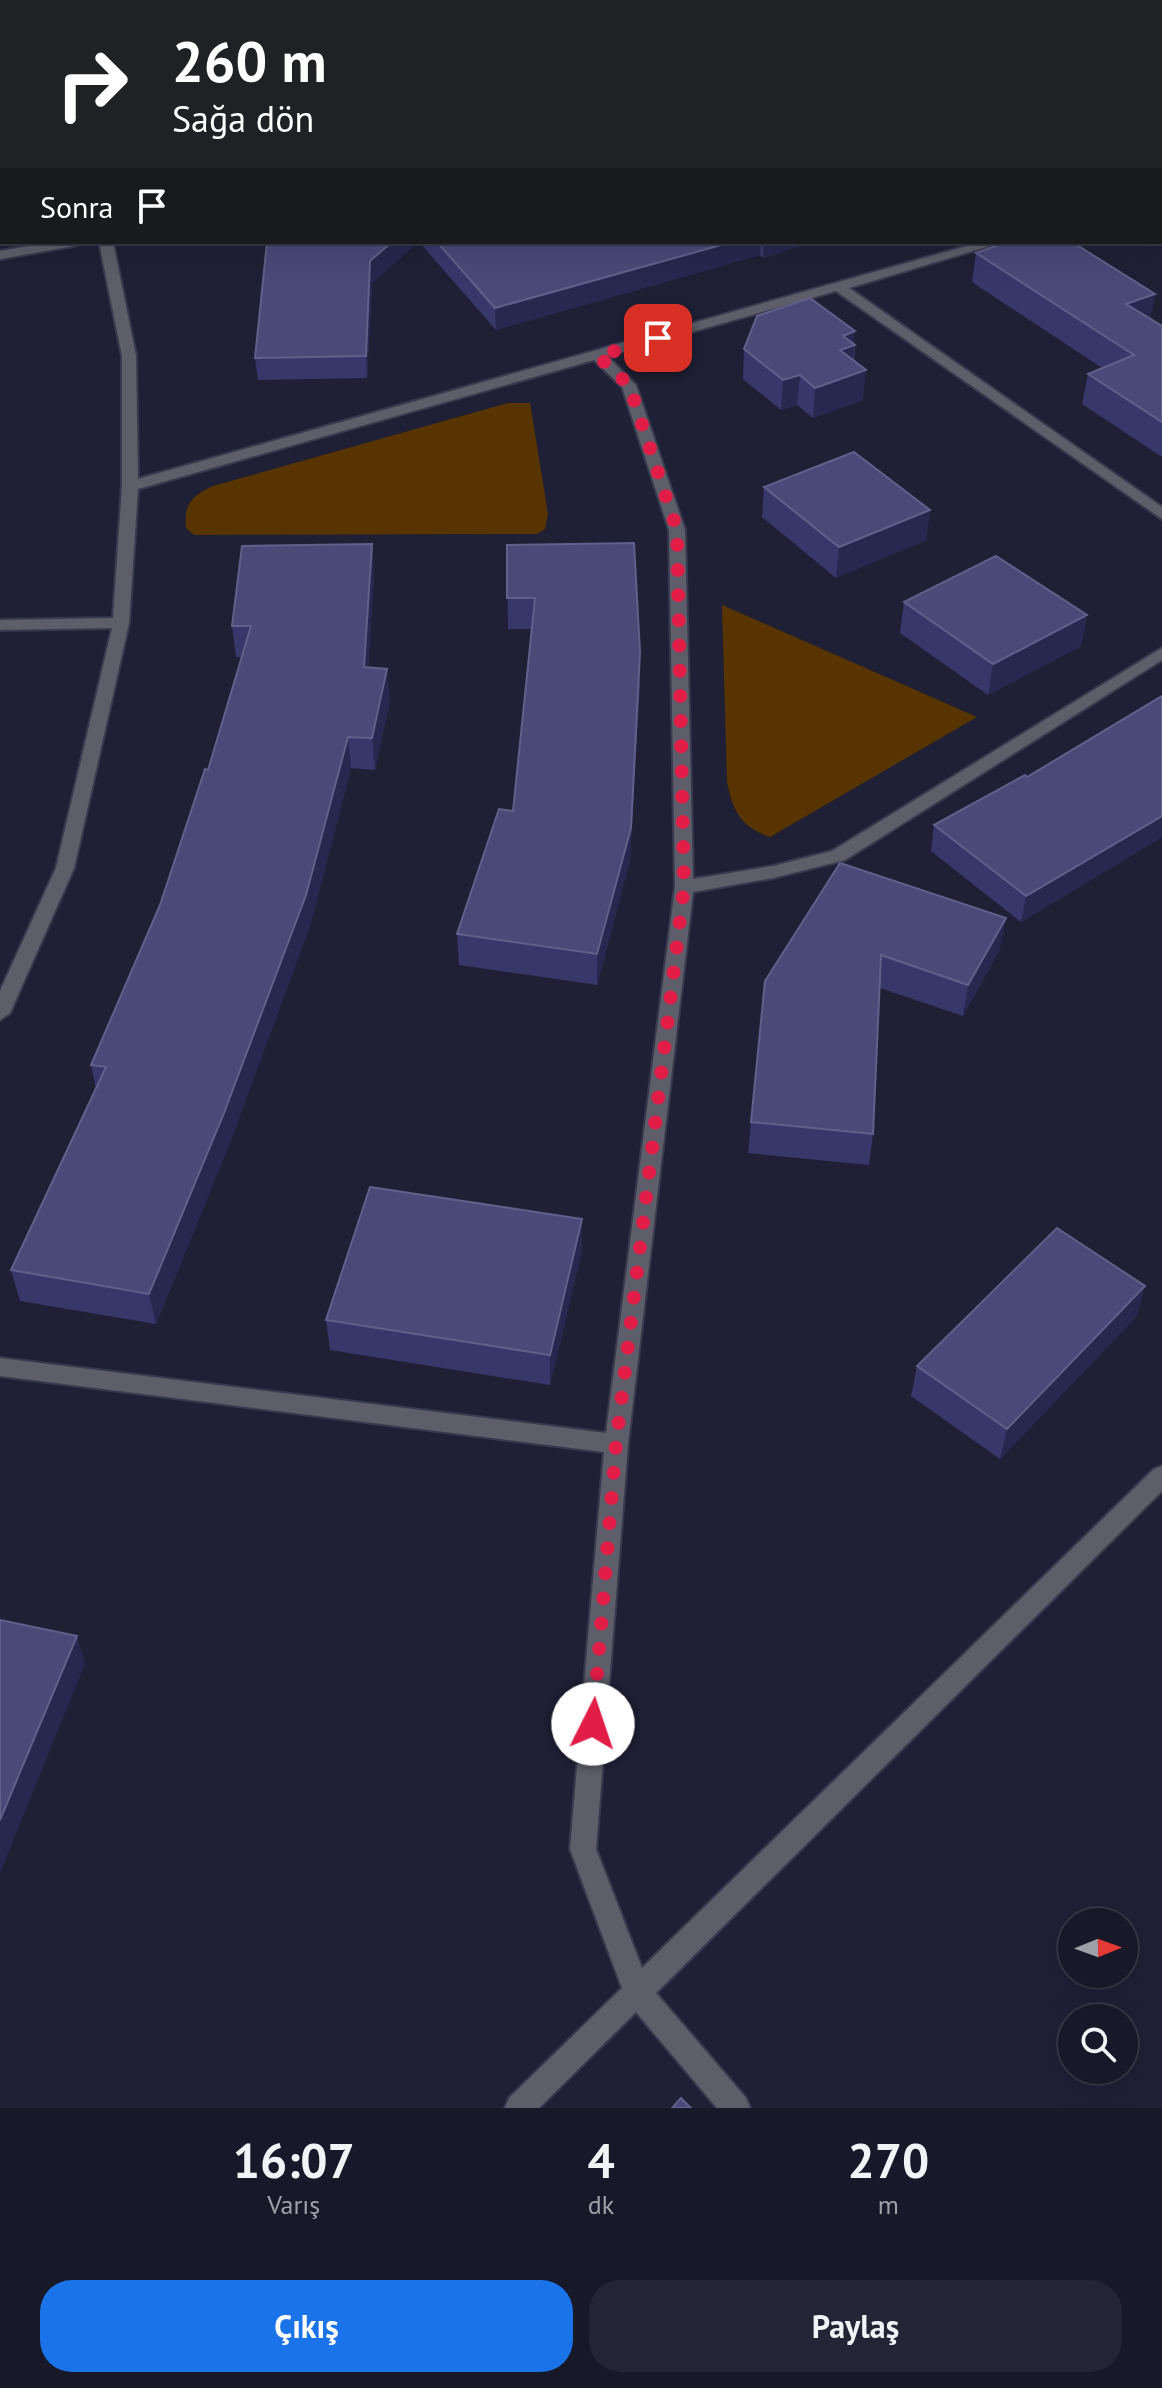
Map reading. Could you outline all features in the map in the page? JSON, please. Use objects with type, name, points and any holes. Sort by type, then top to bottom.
[{"type":"street","points":[[0,255],[63,244]]},
{"type":"street","points":[[0,1013],[65,868],[121,623],[130,486],[129,356],[106,244]]},
{"type":"street","points":[[130,486],[989,244]]},
{"type":"street","points":[[837,286],[1162,514]]},
{"type":"street","points":[[598,356],[629,385],[677,530],[684,887],[616,1444],[583,1849],[637,1992],[736,2108]]},
{"type":"street","points":[[0,625],[121,623]]},
{"type":"street","points":[[684,887],[773,872],[838,856],[1162,653]]},
{"type":"street","points":[[0,1367],[616,1444]]},
{"type":"street","points":[[519,2108],[1162,1476]]},
{"type":"shaded area","points":[[508,403],[530,403],[548,514],[545,529],[537,534],[194,535],[186,528],[190,502],[213,486]]},
{"type":"shaded area","points":[[722,605],[977,717],[770,837],[760,833],[740,817],[727,782]]},
{"type":"building","points":[[267,244],[390,244],[370,261],[366,356],[255,358]]},
{"type":"building","points":[[439,244],[725,244],[495,308]]},
{"type":"building","points":[[1001,244],[1075,244],[1155,294],[1126,304],[1162,326],[1162,422],[1088,374],[1134,355],[976,253]]},
{"type":"building","points":[[810,298],[855,331],[843,336],[855,345],[840,350],[866,370],[815,388],[800,375],[783,380],[744,349],[757,316]]},
{"type":"building","points":[[854,452],[930,510],[839,547],[764,487]]},
{"type":"building","points":[[634,543],[640,652],[631,828],[597,954],[457,934],[499,809],[513,811],[535,598],[507,598],[507,545]]},
{"type":"building","points":[[372,544],[364,667],[387,669],[372,738],[348,737],[306,895],[224,1113],[149,1294],[11,1270],[106,1067],[91,1065],[160,905],[205,769],[208,770],[251,626],[232,626],[242,546]]},
{"type":"building","points":[[996,556],[1087,615],[993,664],[904,602]]},
{"type":"building","points":[[1162,696],[1162,816],[1026,896],[934,825],[1025,775],[1027,777]]},
{"type":"building","points":[[840,863],[1006,918],[968,985],[881,955],[873,1134],[751,1122],[765,981]]},
{"type":"building","points":[[370,1187],[582,1219],[550,1355],[326,1320]]},
{"type":"building","points":[[1057,1228],[1145,1286],[1007,1429],[917,1366]]},
{"type":"building","points":[[0,1620],[77,1636],[0,1820]]},
{"type":"building","points":[[681,2098],[691,2108],[672,2108]]},
{"type":"route","points":[[593,1724],[616,1444],[684,887],[677,530],[629,385],[598,356],[658,338]]}]
